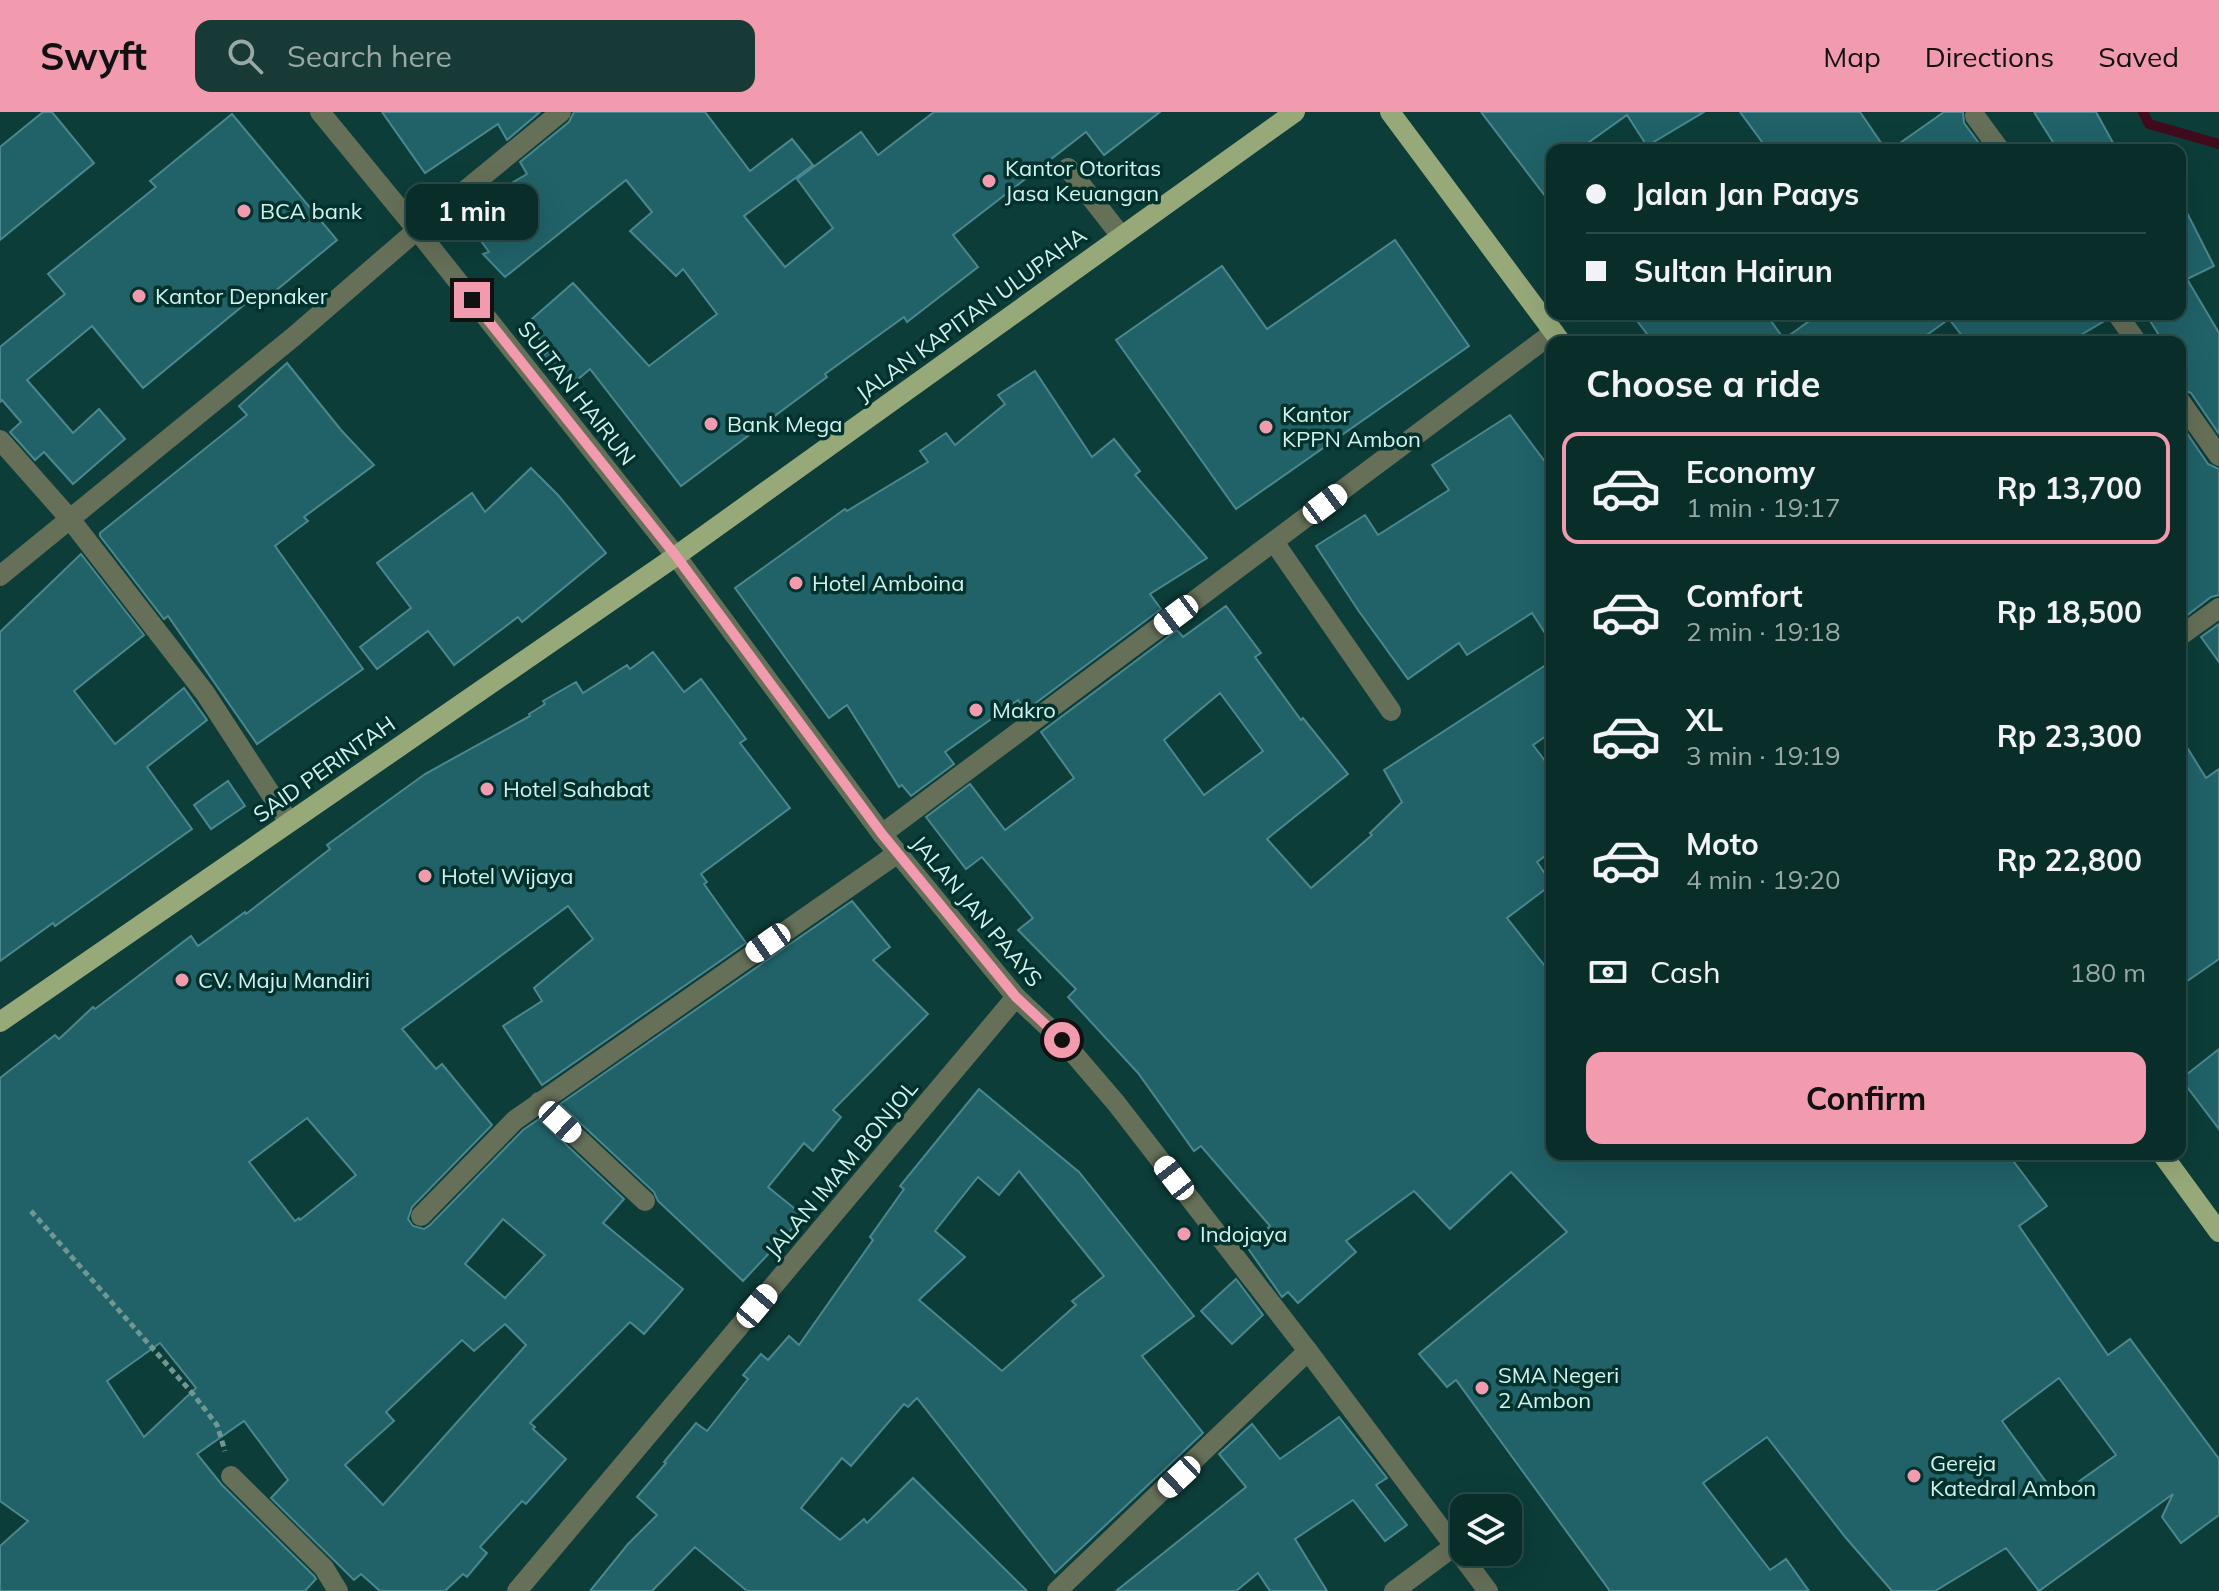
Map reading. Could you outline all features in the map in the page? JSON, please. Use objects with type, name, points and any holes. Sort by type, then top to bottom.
[{"type":"main road","name":"JALAN KAPITAN ULUPAHA","points":[[676,556],[1295,112]]},
{"type":"main road","points":[[1390,112],[1557,336]]},
{"type":"main road","name":"SAID PERINTAH","points":[[0,1022],[676,556]]},
{"type":"main road","points":[[2166,1160],[2219,1232]]},
{"type":"street","name":"SULTAN HAIRUN","points":[[320,112],[676,556]]},
{"type":"street","points":[[0,576],[292,338],[561,112]]},
{"type":"street","points":[[1975,116],[1996,144]]},
{"type":"street","points":[[1068,168],[1121,236]]},
{"type":"street","points":[[882,834],[1274,542],[1546,346]]},
{"type":"street","points":[[2186,409],[2219,456]]},
{"type":"street","points":[[0,440],[70,519],[205,693],[289,822]]},
{"type":"street","points":[[1274,542],[1391,711]]},
{"type":"street","name":"JALAN JAN PAAYS","points":[[676,556],[882,834],[1016,997],[1085,1064],[1308,1351],[1450,1543]]},
{"type":"street","points":[[2186,632],[2219,608]]},
{"type":"street","points":[[421,1216],[515,1120],[898,853]]},
{"type":"street","name":"JALAN IMAM BONJOL","points":[[517,1591],[1016,997]]},
{"type":"street","points":[[539,1102],[645,1201]]},
{"type":"street","points":[[1057,1591],[1308,1351]]},
{"type":"street","points":[[231,1476],[324,1568],[338,1591]]},
{"type":"street","points":[[1394,1591],[1450,1549]]},
{"type":"street","name":"JALAN JAN PAAYS","points":[[1468,1566],[1488,1591]]},
{"type":"path","points":[[31,1211],[150,1343],[217,1425],[231,1476]]},
{"type":"building","points":[[43,112],[52,112],[94,163],[0,240],[0,147]]},
{"type":"building","points":[[382,112],[540,112],[507,140],[498,124],[425,173]]},
{"type":"building","points":[[574,112],[705,112],[750,171],[792,139],[813,165],[744,216],[785,267],[833,228],[797,179],[861,132],[878,155],[934,112],[1160,112],[1104,155],[1086,132],[953,235],[978,267],[907,322],[904,317],[825,374],[827,377],[681,486],[590,369],[570,386],[543,356],[549,350],[526,324],[573,283],[649,366],[717,314],[683,269],[676,276],[630,231],[652,212],[626,180],[505,277],[483,254],[489,252],[461,213],[527,174],[520,162],[569,122]]},
{"type":"building","points":[[1481,112],[1704,112],[1650,144],[1646,144],[1627,115],[1586,144],[1546,144],[1546,197]]},
{"type":"building","points":[[1740,112],[1860,112],[1882,144],[1764,144]]},
{"type":"building","points":[[1944,112],[1963,112],[1964,123],[1980,144],[1899,144]]},
{"type":"building","points":[[2034,112],[2096,112],[2114,144],[2054,144]]},
{"type":"building","points":[[232,114],[337,240],[256,307],[250,300],[143,388],[92,326],[27,380],[73,433],[99,409],[125,439],[73,484],[44,452],[35,460],[10,432],[21,422],[2,400],[0,402],[0,347],[65,294],[48,274],[156,187],[150,181]]},
{"type":"building","points":[[2186,211],[2214,266],[2187,279],[2219,333],[2219,434],[2191,393],[2186,391],[2186,336],[2159,336],[2150,320],[2186,320]]},
{"type":"building","name":"Kantor KPPN Ambon","points":[[1395,240],[1469,346],[1236,509],[1116,340],[1222,266],[1267,329]]},
{"type":"building","points":[[1636,320],[1770,320],[1782,336],[1648,336]]},
{"type":"building","points":[[1811,320],[1948,320],[1925,336],[1788,336]]},
{"type":"building","points":[[1950,320],[2106,320],[2079,336],[1962,336]]},
{"type":"building","points":[[287,363],[374,465],[304,517],[308,521],[275,546],[363,669],[257,744],[168,616],[164,619],[100,533],[247,415],[239,406]]},
{"type":"building","points":[[1035,371],[1092,457],[1114,439],[1140,471],[1135,475],[1207,558],[1150,594],[1161,609],[1025,711],[1018,700],[945,752],[954,764],[911,796],[902,785],[899,787],[847,705],[829,718],[735,588],[845,509],[847,511],[928,462],[920,451],[946,433],[955,445],[1005,404],[998,395]]},
{"type":"building","points":[[1510,415],[1546,463],[1546,635],[1532,613],[1467,655],[1459,643],[1408,679],[1316,546],[1365,515],[1378,535],[1449,490],[1432,465]]},
{"type":"building","points":[[2186,432],[2208,464],[2219,469],[2219,595],[2211,597],[2186,616]]},
{"type":"building","points":[[531,468],[606,553],[522,622],[518,617],[454,665],[428,631],[377,669],[360,647],[411,608],[377,563],[472,493],[485,512]]},
{"type":"building","points":[[81,554],[144,635],[74,691],[115,744],[184,688],[207,720],[147,767],[192,829],[0,961],[0,632]]},
{"type":"building","points":[[1226,606],[1261,653],[1255,657],[1301,720],[1303,718],[1348,774],[1267,839],[1311,888],[1372,835],[1370,833],[1402,802],[1384,770],[1546,665],[1546,736],[1533,745],[1546,762],[1546,855],[1537,862],[1546,875],[1546,889],[1507,918],[1546,967],[1546,1160],[2012,1160],[2047,1206],[2019,1226],[2108,1355],[2130,1339],[2219,1459],[2219,1515],[2181,1543],[2162,1517],[2173,1494],[2039,1591],[2006,1548],[1935,1591],[1892,1591],[1767,1437],[1703,1483],[1770,1570],[1786,1559],[1809,1591],[1610,1591],[1456,1380],[1447,1387],[1419,1354],[1567,1232],[1511,1172],[1450,1229],[1414,1191],[1346,1241],[1356,1252],[1298,1303],[1288,1292],[1282,1297],[1247,1247],[1270,1226],[1201,1146],[1194,1151],[1138,1073],[1068,997],[1076,989],[1018,930],[1033,918],[982,857],[966,869],[926,817],[970,784],[1005,830],[1074,778],[1041,732],[1177,630],[1183,637]],"holes":[[[1220,693],[1263,751],[1204,795],[1164,740]],[[2059,1378],[2116,1455],[2057,1497],[2002,1421]]]},
{"type":"building","points":[[2219,624],[2219,662],[2201,637]]},
{"type":"building","points":[[653,652],[684,692],[701,679],[746,739],[740,743],[790,808],[701,874],[707,882],[704,884],[746,943],[542,1085],[503,1026],[542,1001],[534,988],[593,939],[568,906],[402,1029],[436,1069],[442,1064],[492,1125],[412,1207],[408,1219],[413,1226],[424,1229],[430,1225],[523,1130],[539,1119],[624,1199],[603,1223],[683,1289],[644,1334],[630,1322],[530,1423],[566,1459],[526,1504],[522,1501],[480,1547],[487,1553],[467,1577],[463,1574],[445,1591],[380,1591],[361,1574],[354,1580],[271,1498],[288,1480],[244,1421],[197,1454],[222,1485],[314,1576],[316,1579],[305,1591],[0,1591],[0,1546],[28,1521],[0,1501],[0,1078],[55,1035],[59,1039],[93,1007],[95,1009],[191,936],[198,946],[246,914],[330,849],[327,845],[425,774],[530,716],[545,704],[543,701],[576,682],[583,693],[627,665],[630,669]],"holes":[[[307,1118],[356,1175],[295,1221],[249,1162]],[[503,1219],[545,1255],[505,1298],[465,1264]],[[505,1324],[526,1345],[383,1505],[345,1465],[394,1421],[386,1412],[462,1340],[474,1351]],[[160,1343],[196,1388],[144,1437],[107,1381]]]},
{"type":"building","points":[[2186,746],[2206,778],[2219,769],[2219,959],[2186,982]]},
{"type":"building","points":[[228,781],[245,806],[211,829],[194,805]]},
{"type":"building","points":[[852,901],[890,947],[873,960],[928,1014],[833,1110],[841,1117],[813,1151],[804,1143],[768,1187],[804,1216],[743,1281],[560,1104]]},
{"type":"building","points":[[2219,1049],[2219,1129],[2186,1086],[2186,1075]]},
{"type":"building","points":[[979,1089],[1079,1172],[1194,1316],[1142,1356],[1203,1433],[1055,1573],[917,1398],[908,1407],[904,1404],[851,1466],[842,1458],[801,1508],[840,1540],[864,1519],[867,1523],[913,1478],[1027,1591],[747,1591],[695,1547],[652,1591],[590,1591],[628,1544],[657,1515],[637,1497],[696,1423],[707,1431],[748,1379],[743,1375],[761,1354],[768,1360],[789,1336],[799,1345],[873,1240],[870,1237],[904,1189],[900,1186]],"holes":[[[1019,1171],[1104,1276],[1072,1301],[1076,1305],[1002,1371],[919,1300],[965,1257],[935,1231],[978,1177],[999,1195]]]},
{"type":"building","points":[[1236,1279],[1263,1315],[1232,1344],[1201,1311]]},
{"type":"building","points":[[1339,1417],[1387,1478],[1376,1485],[1407,1525],[1385,1541],[1353,1500],[1295,1539],[1327,1591],[1270,1591],[1258,1573],[1236,1591],[1116,1591],[1246,1487],[1219,1454],[1252,1424],[1280,1459]]},
{"type":"waterway","points":[[2143,112],[2149,124],[2219,144]]},
{"type":"place","name":"Kantor Otoritas Jasa Keuangan","points":[[989,181]]},
{"type":"place","name":"BCA bank","points":[[244,211]]},
{"type":"place","name":"Kantor Depnaker","points":[[139,296]]},
{"type":"place","name":"Bank Mega","points":[[711,424]]},
{"type":"place","name":"Kantor KPPN Ambon","points":[[1266,427]]},
{"type":"place","name":"Hotel Amboina","points":[[796,583]]},
{"type":"place","name":"Makro","points":[[976,710]]},
{"type":"place","name":"Hotel Sahabat","points":[[487,789]]},
{"type":"place","name":"Hotel Wijaya","points":[[425,876]]},
{"type":"place","name":"CV. Maju Mandiri","points":[[182,980]]},
{"type":"place","name":"Indojaya","points":[[1184,1234]]},
{"type":"place","name":"SMA Negeri 2 Ambon","points":[[1482,1388]]},
{"type":"place","name":"Gereja Katedral Ambon","points":[[1914,1476]]},
{"type":"route","points":[[472,300],[676,556],[882,834],[1016,997],[1062,1040]]}]
